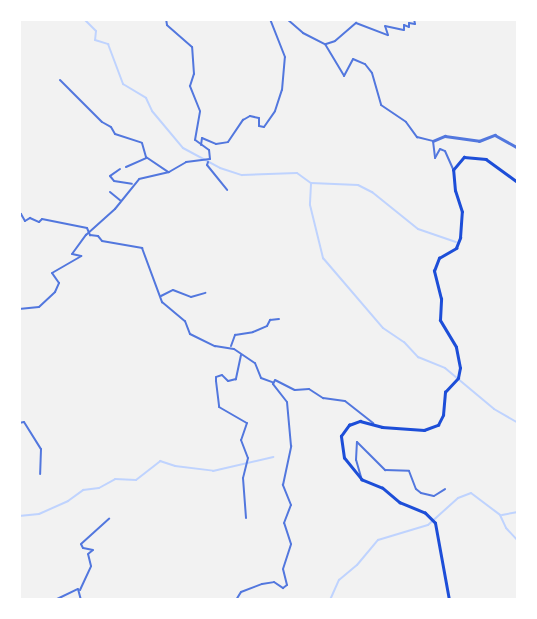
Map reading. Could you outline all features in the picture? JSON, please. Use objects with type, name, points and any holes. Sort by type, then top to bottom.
[{"type":"main road","points":[[449,600],[438,530],[433,521],[425,513],[400,503],[382,488],[362,480],[344,458],[341,436],[354,422],[425,429],[438,425],[443,415],[445,392],[456,379],[460,360],[453,341],[442,324],[441,299],[434,271],[439,258],[456,248],[460,238],[462,212],[454,191],[453,170],[464,157],[486,159],[518,182]]},
{"type":"street","points":[[166,19],[167,25],[192,47],[194,74],[190,86],[201,111],[195,141],[209,150],[207,165],[228,190]]},
{"type":"street","points":[[202,145],[200,141],[203,138],[216,144],[228,142],[243,120],[250,116],[259,118],[259,126],[264,127],[275,111],[282,90],[285,57],[270,19]]},
{"type":"street","points":[[287,19],[303,33],[325,44],[344,76],[353,59],[365,64],[372,73],[381,105],[406,122],[417,136],[433,141],[445,136],[480,141],[495,135],[518,148]]},
{"type":"street","points":[[325,44],[335,41],[356,23],[388,35],[384,26],[404,30],[403,25],[409,27],[409,23],[415,24],[414,19]]},
{"type":"street","points":[[60,80],[102,122],[111,127],[115,134],[142,143],[147,158],[169,172]]},
{"type":"street","points":[[433,141],[434,157],[438,158],[443,149],[453,170]]},
{"type":"street","points":[[127,167],[147,158]]},
{"type":"street","points":[[19,309],[39,307],[55,292],[59,283],[52,273],[81,256],[72,254],[134,184],[142,178],[169,172],[186,162],[209,160]]},
{"type":"street","points":[[120,169],[110,176],[114,181],[134,184]]},
{"type":"street","points":[[110,192],[121,200]]},
{"type":"street","points":[[20,228],[21,214],[25,221],[30,218],[39,222],[42,219],[57,221],[87,228],[102,241],[142,248],[160,296],[174,315],[185,321],[190,334],[215,346],[231,348],[242,354],[254,363],[261,378],[273,382],[287,402],[292,446],[283,485],[290,505],[284,523],[290,544],[283,569],[287,585],[283,588],[274,582],[262,584],[241,592],[236,600]]},
{"type":"street","points":[[160,296],[166,291],[180,291],[197,297],[205,293]]},
{"type":"street","points":[[231,348],[235,335],[254,332],[267,326],[270,320],[279,319]]},
{"type":"street","points":[[242,354],[236,379],[228,381],[222,376],[216,377],[216,381],[219,407],[247,424],[241,440],[248,458],[243,478],[246,518]]},
{"type":"street","points":[[273,382],[277,379],[295,390],[309,389],[323,398],[345,401],[370,417],[373,425]]},
{"type":"street","points":[[19,423],[24,422],[41,449],[40,474]]},
{"type":"street","points":[[362,480],[356,460],[357,442],[385,470],[409,471],[416,489],[421,494],[434,496],[445,489]]},
{"type":"street","points":[[81,600],[80,590],[91,566],[88,554],[93,550],[83,548],[81,544],[92,530],[109,519]]},
{"type":"street","points":[[55,600],[76,589],[80,590]]},
{"type":"street","points":[[35,600],[46,600]]},
{"type":"waterway","points":[[84,19],[96,31],[95,40],[108,44],[123,84],[146,98],[152,111],[183,148],[220,168],[242,175],[297,173],[311,183],[358,185],[372,192],[418,229],[456,242]]},
{"type":"waterway","points":[[311,184],[310,205],[323,258],[383,328],[404,342],[418,357],[445,368],[494,409],[518,423]]},
{"type":"waterway","points":[[19,516],[39,514],[68,501],[83,490],[99,488],[115,479],[136,480],[160,461],[175,466],[213,471],[273,457]]},
{"type":"waterway","points":[[330,600],[339,580],[357,565],[378,540],[428,525],[458,498],[471,493],[500,515],[506,528],[518,541]]},
{"type":"waterway","points":[[502,515],[518,512]]}]
